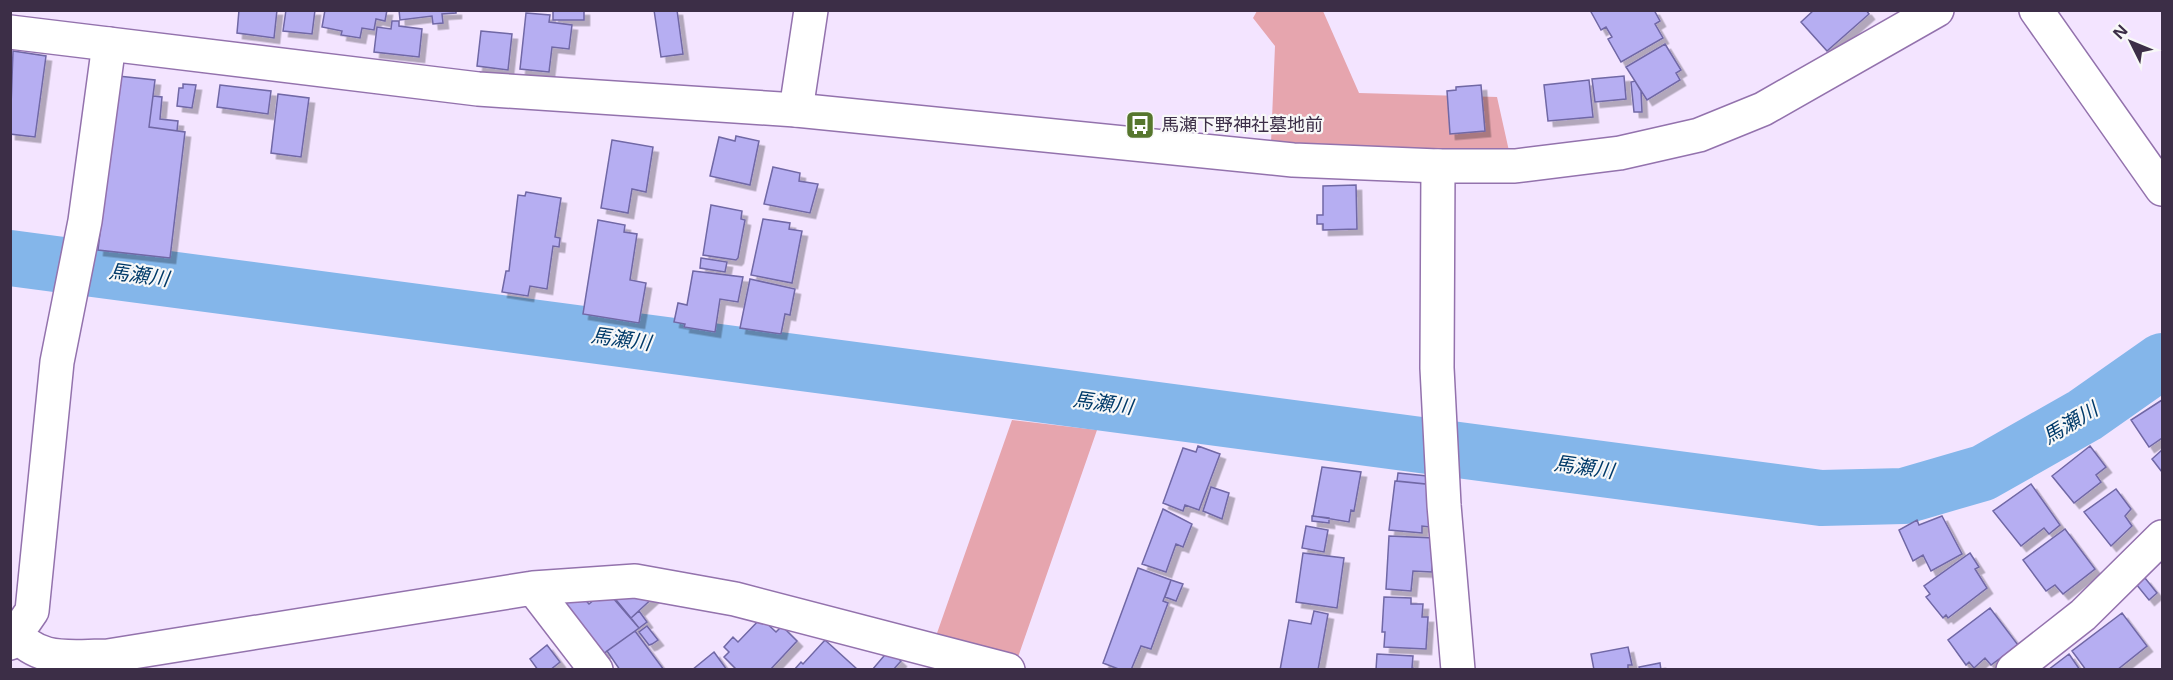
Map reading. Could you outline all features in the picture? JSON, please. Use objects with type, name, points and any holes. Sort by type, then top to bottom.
[{"type":"street","points":[[796,110],[811,10]]},
{"type":"street","points":[[10,32],[478,89],[796,110],[1293,160],[1438,166],[1527,164],[1620,153],[1700,135],[1763,109],[1937,10]]},
{"type":"street","points":[[2036,10],[2163,189]]},
{"type":"street","points":[[109,44],[85,221],[57,362],[32,611],[13,636],[33,651],[50,655],[108,656],[533,588],[635,581],[735,599],[1008,669]]},
{"type":"street","points":[[1438,166],[1437,368],[1444,505],[1458,669]]},
{"type":"street","points":[[2013,669],[2083,615],[2163,537]]},
{"type":"street","points":[[533,588],[596,669]]},
{"type":"shaded area","points":[[1257,11],[1323,11],[1359,93],[1497,97],[1509,151],[1271,143],[1275,46],[1253,18]]},
{"type":"shaded area","points":[[1012,420],[1097,430],[1017,660],[936,636]]},
{"type":"building","points":[[239,10],[277,10],[274,38],[237,33]]},
{"type":"building","points":[[286,10],[315,10],[312,34],[283,31]]},
{"type":"building","points":[[325,10],[387,10],[385,21],[376,19],[374,30],[362,28],[360,38],[341,35],[342,31],[322,27]]},
{"type":"building","points":[[399,10],[456,10],[456,13],[442,14],[443,23],[433,24],[432,16],[400,20]]},
{"type":"building","points":[[553,10],[584,10],[584,20],[553,20]]},
{"type":"building","points":[[654,10],[677,10],[683,54],[661,57]]},
{"type":"building","points":[[1590,10],[1654,10],[1660,21],[1655,24],[1663,38],[1621,62],[1608,39],[1612,37],[1606,27],[1601,30]]},
{"type":"building","points":[[1814,10],[1866,10],[1869,14],[1827,51],[1801,22]]},
{"type":"building","points":[[526,13],[550,15],[549,22],[572,25],[569,49],[552,47],[549,72],[520,69]]},
{"type":"building","points":[[392,21],[399,21],[399,26],[422,29],[419,57],[374,52],[377,27],[391,29]]},
{"type":"building","points":[[481,31],[512,34],[508,70],[477,66]]},
{"type":"building","points":[[1665,44],[1681,70],[1676,73],[1680,80],[1647,100],[1626,67]]},
{"type":"building","points":[[13,51],[46,56],[35,137],[10,134]]},
{"type":"building","points":[[118,76],[155,80],[149,127],[185,132],[170,258],[98,250]]},
{"type":"building","points":[[1624,76],[1626,99],[1595,102],[1592,79]]},
{"type":"building","points":[[1589,80],[1593,117],[1548,121],[1544,85]]},
{"type":"building","points":[[1635,81],[1641,91],[1642,112],[1634,112],[1631,82]]},
{"type":"building","points":[[183,84],[196,85],[192,108],[177,106],[179,88],[183,88]]},
{"type":"building","points":[[220,85],[271,91],[268,114],[217,107]]},
{"type":"building","points":[[1481,85],[1485,131],[1450,134],[1447,91],[1456,90],[1456,87]]},
{"type":"building","points":[[278,94],[309,98],[301,157],[271,153]]},
{"type":"building","points":[[153,96],[162,97],[160,119],[178,121],[177,131],[149,127]]},
{"type":"building","points":[[736,136],[759,141],[750,185],[710,176],[719,137],[735,141]]},
{"type":"building","points":[[612,140],[653,147],[646,192],[632,189],[628,213],[601,208]]},
{"type":"building","points":[[773,167],[800,173],[799,181],[818,184],[810,213],[764,204]]},
{"type":"building","points":[[1356,185],[1357,229],[1323,230],[1323,224],[1317,224],[1317,215],[1323,215],[1323,186]]},
{"type":"building","points":[[526,192],[561,198],[555,237],[560,238],[559,247],[553,246],[547,289],[530,286],[528,296],[502,292],[506,271],[509,271],[518,195],[525,196]]},
{"type":"building","points":[[711,205],[742,211],[741,219],[745,220],[736,260],[703,255]]},
{"type":"building","points":[[763,219],[790,223],[789,229],[802,231],[792,283],[751,275]]},
{"type":"building","points":[[598,220],[625,225],[624,232],[637,234],[630,280],[646,283],[639,323],[583,314]]},
{"type":"building","points":[[701,258],[727,262],[725,272],[700,268]]},
{"type":"building","points":[[693,271],[743,277],[738,302],[720,299],[715,332],[684,327],[685,324],[674,322],[678,303],[687,305]]},
{"type":"building","points":[[750,279],[795,289],[790,315],[785,314],[781,334],[740,328]]},
{"type":"building","points":[[2162,400],[2162,438],[2149,447],[2131,420]]},
{"type":"building","points":[[1198,446],[1220,454],[1199,510],[1185,505],[1183,511],[1163,503],[1183,448],[1196,452]]},
{"type":"building","points":[[2090,446],[2106,467],[2096,475],[2101,482],[2074,503],[2052,476]]},
{"type":"building","points":[[2162,450],[2162,472],[2152,459]]},
{"type":"building","points":[[1322,467],[1361,472],[1354,511],[1351,510],[1349,522],[1313,516]]},
{"type":"building","points":[[1398,473],[1437,477],[1436,485],[1397,481]]},
{"type":"building","points":[[1395,481],[1435,485],[1430,527],[1422,526],[1422,533],[1389,530]]},
{"type":"building","points":[[2031,484],[2060,525],[2049,534],[2044,528],[2021,546],[1993,511]]},
{"type":"building","points":[[1211,487],[1229,493],[1222,519],[1203,511]]},
{"type":"building","points":[[2116,489],[2131,509],[2125,516],[2132,526],[2111,546],[2084,512]]},
{"type":"building","points":[[1163,509],[1192,524],[1183,547],[1176,544],[1166,572],[1142,564]]},
{"type":"building","points":[[1312,516],[1329,518],[1329,523],[1312,521]]},
{"type":"building","points":[[1942,516],[1962,554],[1931,571],[1923,555],[1913,561],[1899,530],[1917,520],[1919,525]]},
{"type":"building","points":[[1306,526],[1328,530],[1324,552],[1302,548]]},
{"type":"building","points":[[2065,529],[2095,569],[2063,594],[2055,585],[2046,591],[2023,560]]},
{"type":"building","points":[[1389,536],[1434,538],[1432,572],[1413,571],[1411,591],[1386,589]]},
{"type":"building","points":[[1303,553],[1344,558],[1337,608],[1296,602]]},
{"type":"building","points":[[1970,553],[1979,567],[1975,569],[1987,588],[1948,618],[1946,615],[1943,618],[1926,597],[1930,594],[1924,586]]},
{"type":"building","points":[[1138,568],[1171,580],[1163,601],[1168,603],[1151,649],[1141,646],[1131,670],[1121,670],[1103,663]]},
{"type":"building","points":[[2145,578],[2157,593],[2149,600],[2136,584]]},
{"type":"building","points":[[1171,580],[1183,584],[1176,601],[1165,597]]},
{"type":"building","points":[[606,590],[639,628],[603,654],[560,597],[578,592],[589,604]]},
{"type":"building","points":[[657,594],[631,618],[612,595]]},
{"type":"building","points":[[1384,597],[1411,598],[1411,604],[1423,604],[1422,617],[1428,617],[1426,649],[1384,647],[1385,632],[1382,632]]},
{"type":"building","points":[[1990,608],[2018,645],[1991,665],[1985,658],[1974,668],[1969,662],[1966,665],[1948,640]]},
{"type":"building","points":[[639,611],[647,622],[639,628],[631,618]]},
{"type":"building","points":[[1314,611],[1328,614],[1318,670],[1280,670],[1289,620],[1311,624]]},
{"type":"building","points":[[2122,613],[2147,646],[2117,670],[2086,670],[2072,651]]},
{"type":"building","points":[[761,618],[776,632],[782,626],[797,641],[770,670],[737,670],[724,657],[729,652],[724,647],[733,637],[738,642]]},
{"type":"building","points":[[647,626],[658,640],[649,645],[639,632]]},
{"type":"building","points":[[635,631],[664,670],[620,670],[607,651]]},
{"type":"building","points":[[825,640],[858,670],[794,670],[801,662],[803,664]]},
{"type":"building","points":[[547,645],[560,662],[550,670],[538,670],[530,659]]},
{"type":"building","points":[[1628,647],[1632,665],[1628,665],[1628,670],[1594,670],[1591,654]]},
{"type":"building","points":[[889,650],[901,661],[893,670],[872,670]]},
{"type":"building","points":[[714,652],[727,670],[692,670]]},
{"type":"building","points":[[1377,654],[1413,656],[1412,668],[1419,670],[1376,670]]},
{"type":"building","points":[[2069,654],[2080,670],[2048,670]]},
{"type":"building","points":[[1660,663],[1661,670],[1640,670],[1639,667]]},
{"type":"waterway","name":"馬瀬川","points":[[10,258],[1821,498],[1904,496],[1983,473],[2085,415],[2162,361]]},
{"type":"waterway","name":"馬瀬川","points":[[10,266],[12,259]]},
{"type":"place","name":"馬瀬下野神社墓地前","points":[[1140,125]]}]
